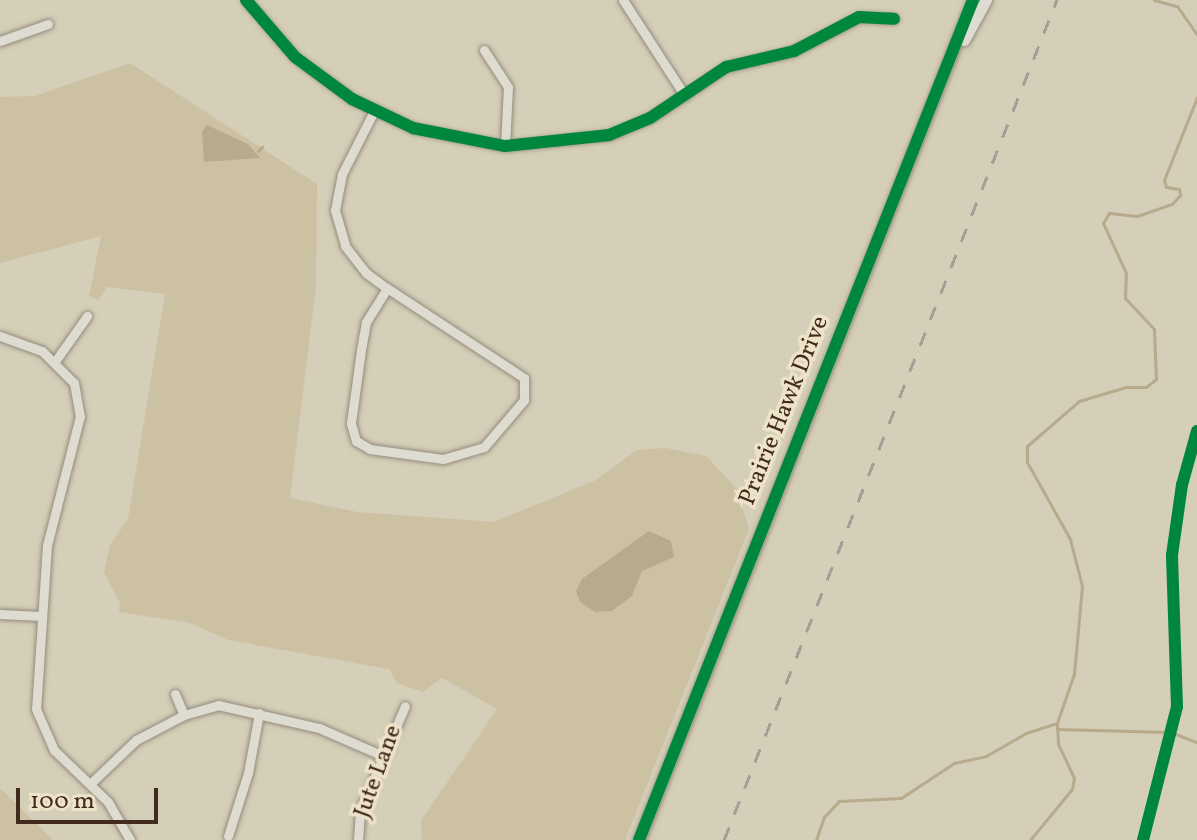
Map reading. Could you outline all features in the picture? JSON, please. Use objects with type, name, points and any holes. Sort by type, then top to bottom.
[{"type":"street","points":[[246,0],[295,57],[374,111],[435,135],[505,146],[609,135],[685,96],[726,67],[794,51],[844,22],[859,17],[894,19]]},
{"type":"street","points":[[623,0],[685,96]]},
{"type":"street","name":"Prairie Hawk Drive","points":[[957,50],[973,0]]},
{"type":"street","name":"Prairie Hawk Drive","points":[[639,840],[901,175],[957,50],[986,0]]},
{"type":"street","points":[[0,41],[48,24]]},
{"type":"street","points":[[484,50],[508,87],[505,146]]},
{"type":"street","points":[[374,111],[342,174],[335,210],[345,246],[366,273],[524,378],[524,400],[484,447],[443,459],[370,449],[356,441],[351,423],[366,322],[387,288]]},
{"type":"street","points":[[56,360],[87,316]]},
{"type":"street","points":[[0,336],[56,360],[74,383],[80,416],[47,545],[36,709],[54,750],[116,813],[130,840]]},
{"type":"street","points":[[0,614],[41,616]]},
{"type":"street","points":[[175,694],[184,715]]},
{"type":"street","points":[[90,784],[136,740],[184,715],[218,705],[319,728],[381,755]]},
{"type":"street","name":"Jute Lane","points":[[358,840],[360,811],[381,755],[405,706]]},
{"type":"street","points":[[228,836],[248,773],[259,713]]},
{"type":"shaded area","points":[[130,63],[317,184],[316,286],[290,498],[357,512],[494,522],[596,480],[637,450],[666,448],[706,456],[737,489],[749,529],[625,840],[422,840],[421,821],[497,709],[442,678],[423,692],[397,683],[389,669],[228,640],[190,623],[119,612],[120,603],[104,573],[110,545],[128,519],[165,294],[107,287],[98,300],[89,296],[101,236],[0,263],[0,97],[35,96]]},
{"type":"shaded area","points":[[207,125],[248,144],[260,158],[204,162],[202,132]]},
{"type":"shaded area","points":[[649,531],[671,541],[674,557],[642,571],[632,596],[612,611],[595,612],[580,602],[576,591],[582,579]]},
{"type":"shaded area","points":[[0,788],[53,840],[0,840]]},
{"type":"waterway","points":[[1154,0],[1177,6],[1197,35]]},
{"type":"waterway","points":[[1030,840],[1072,789],[1074,778],[1058,743],[1057,723],[1074,674],[1082,586],[1070,539],[1027,462],[1027,446],[1079,401],[1126,387],[1146,387],[1156,379],[1154,329],[1125,298],[1126,273],[1103,223],[1109,213],[1137,216],[1172,204],[1180,195],[1179,189],[1166,187],[1164,180],[1197,97]]},
{"type":"waterway","points":[[258,151],[262,147]]},
{"type":"waterway","points":[[816,840],[824,817],[839,801],[901,798],[954,763],[986,756],[1026,733],[1057,723]]},
{"type":"waterway","points":[[1057,729],[1168,732]]},
{"type":"waterway","points":[[1173,733],[1197,742]]},
{"type":"railway","points":[[724,840],[1057,0]]},
{"type":"cycle path","points":[[246,0],[295,57],[352,99],[413,128],[505,146],[609,135],[650,118],[726,67],[794,51],[859,17],[894,19]]},
{"type":"cycle path","points":[[639,840],[973,0]]},
{"type":"cycle path","points":[[1143,840],[1177,707],[1172,555],[1182,485],[1197,431]]}]
